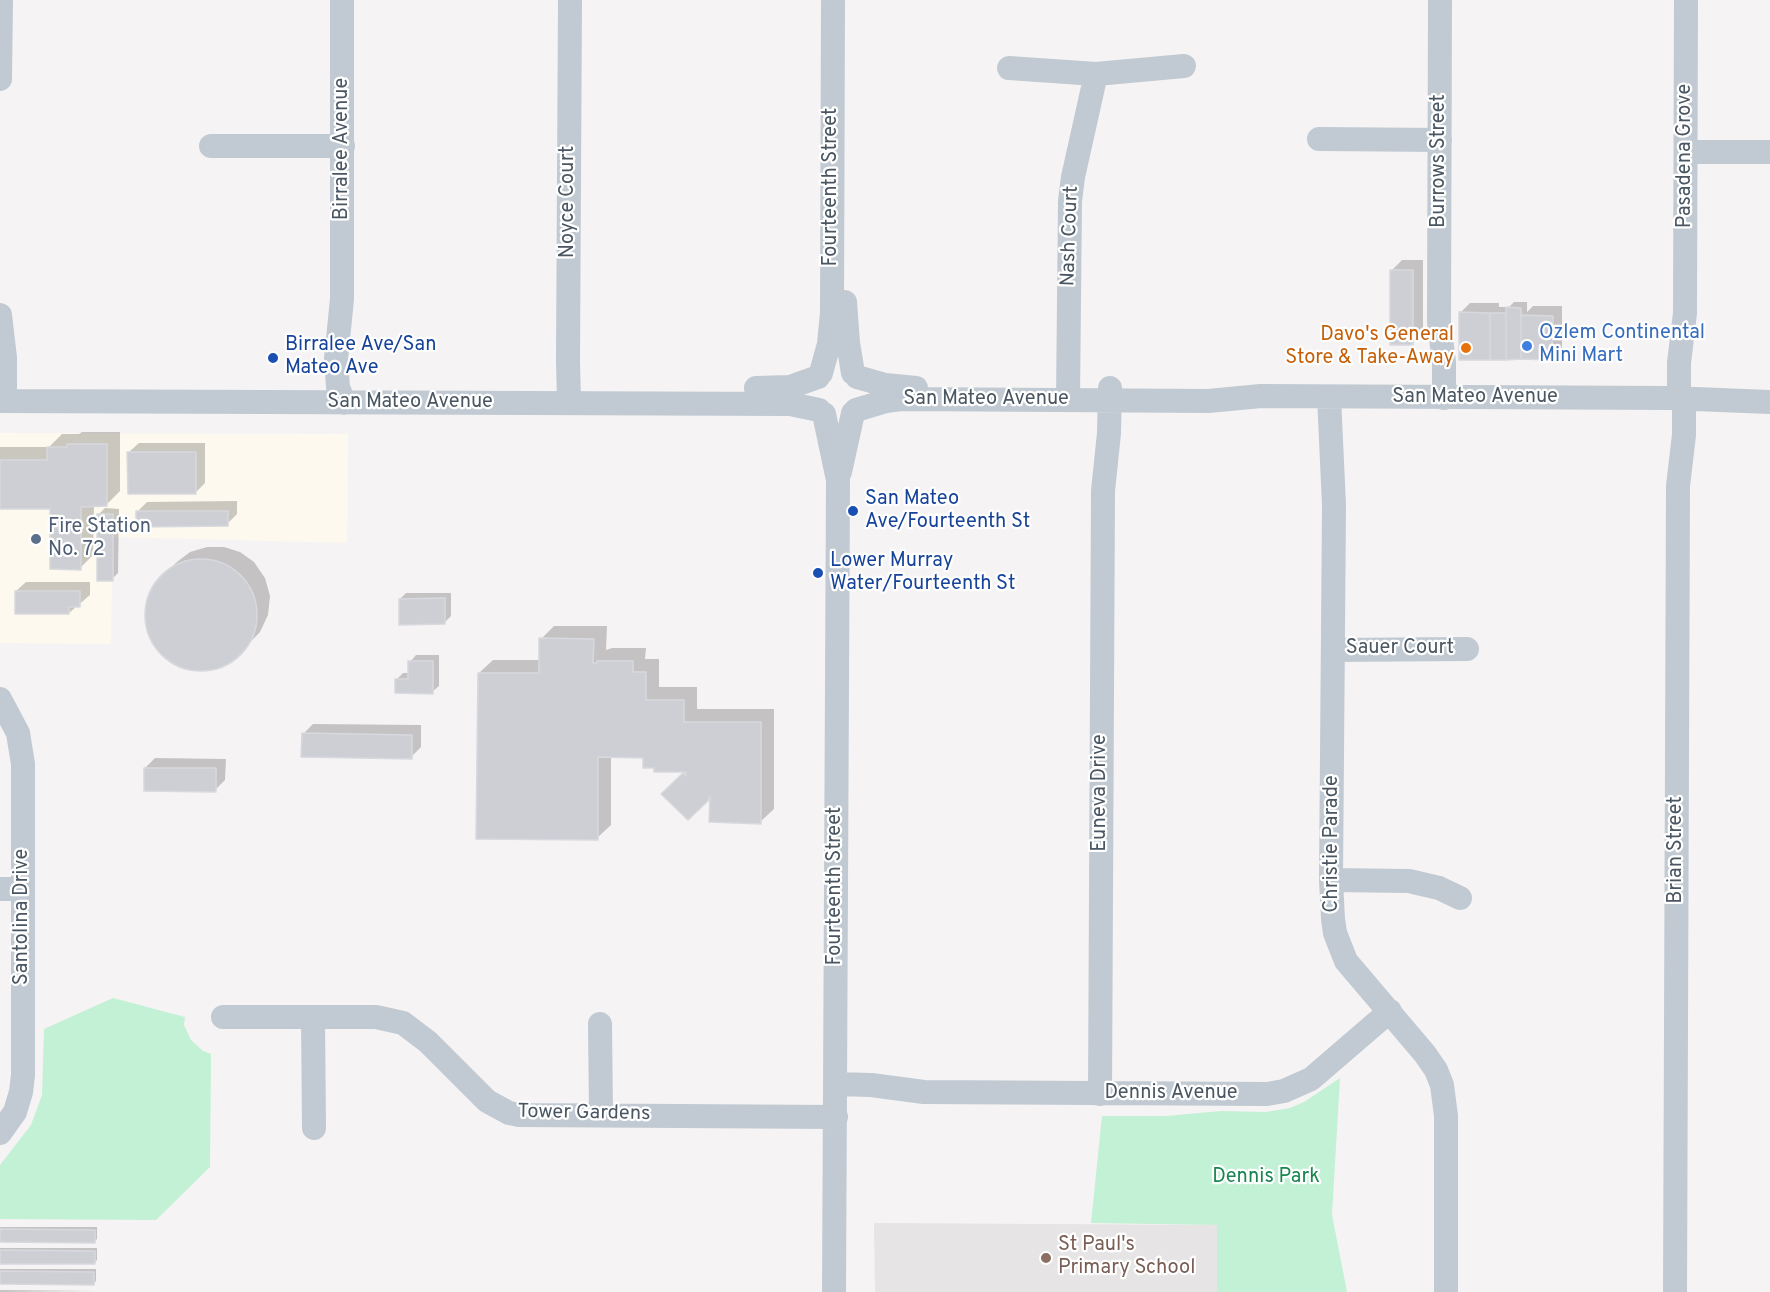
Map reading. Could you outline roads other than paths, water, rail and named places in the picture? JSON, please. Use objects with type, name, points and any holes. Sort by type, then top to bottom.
[{"type":"street","points":[[0,79],[1,0]]},
{"type":"street","name":"Birralee Avenue","points":[[342,0],[342,299],[336,358],[344,392]]},
{"type":"street","name":"Noyce Court","points":[[569,396],[570,0]]},
{"type":"street","name":"Fourteenth Street","points":[[819,375],[829,344],[832,313],[833,0]]},
{"type":"street","name":"Fourteenth Street","points":[[846,0],[845,314],[855,375]]},
{"type":"street","name":"Burrows Street","points":[[1438,398],[1444,362],[1439,322],[1440,0]]},
{"type":"street","name":"Pasadena Grove","points":[[1681,398],[1690,363],[1685,313],[1686,0]]},
{"type":"street","points":[[1009,68],[1095,74],[1184,66]]},
{"type":"street","name":"Nash Court","points":[[1068,394],[1070,201],[1095,74]]},
{"type":"street","points":[[1319,139],[1440,140]]},
{"type":"street","points":[[211,146],[343,146]]},
{"type":"street","points":[[1686,152],[1770,152]]},
{"type":"street","points":[[0,315],[6,358],[1,395]]},
{"type":"street","points":[[840,367],[855,375],[861,383],[863,397],[855,411],[839,418],[821,412],[815,404],[812,390],[819,375],[826,370],[840,367]]},
{"type":"street","name":"San Mateo Avenue","points":[[569,396],[781,387],[804,383],[819,375]]},
{"type":"street","name":"San Mateo Avenue","points":[[855,375],[885,385],[903,388],[1068,394]]},
{"type":"street","name":"San Mateo Avenue","points":[[855,411],[886,401],[901,399],[1220,389],[1261,396],[1681,398],[1770,402]]},
{"type":"street","name":"San Mateo Avenue","points":[[1681,398],[1770,390]]},
{"type":"street","name":"San Mateo Avenue","points":[[1,395],[344,392],[569,396],[790,404],[821,412]]},
{"type":"street","name":"Euneva Drive","points":[[1100,1094],[1102,491],[1109,433],[1103,394]]},
{"type":"street","name":"Christie Parade","points":[[1334,397],[1331,880],[1333,919],[1340,946],[1353,969],[1436,1070],[1445,1100],[1446,1292]]},
{"type":"street","name":"Brian Street","points":[[1675,1292],[1678,486],[1684,435],[1681,398]]},
{"type":"street","name":"Fourteenth Street","points":[[834,1292],[838,480],[855,411]]},
{"type":"street","name":"Fourteenth Street","points":[[821,412],[838,480]]},
{"type":"street","name":"Sauer Court","points":[[1333,650],[1467,649]]},
{"type":"street","name":"Santolina Drive","points":[[0,699],[15,726],[22,750],[11,889],[21,1092],[15,1112],[0,1133]]},
{"type":"street","points":[[1331,880],[1409,881],[1439,888],[1460,898]]},
{"type":"street","name":"Dennis Avenue","points":[[836,1100],[871,1085],[924,1092],[1267,1094],[1284,1091],[1305,1082],[1324,1069],[1389,1011]]},
{"type":"street","name":"Tower Gardens","points":[[223,1017],[376,1017],[403,1023],[428,1042],[487,1101],[509,1113],[601,1115],[836,1100]]},
{"type":"street","points":[[313,1018],[314,1128]]},
{"type":"street","points":[[600,1024],[601,1115]]},
{"type":"place","name":"Ozlem Continental Mini Mart","points":[[1527,346]]},
{"type":"place","name":"Davo's General Store & Take-Away","points":[[1466,348]]},
{"type":"place","name":"Birralee Ave/San Mateo Ave","points":[[273,358]]},
{"type":"place","name":"San Mateo Ave/Fourteenth St","points":[[853,511]]},
{"type":"place","name":"Fire Station No. 72","points":[[36,539]]},
{"type":"place","name":"Lower Murray Water/Fourteenth St","points":[[818,573]]},
{"type":"place","name":"St Paul's Primary School","points":[[1046,1258]]},
{"type":"park label","name":"Dennis Park","points":[[1266,1178]]}]
